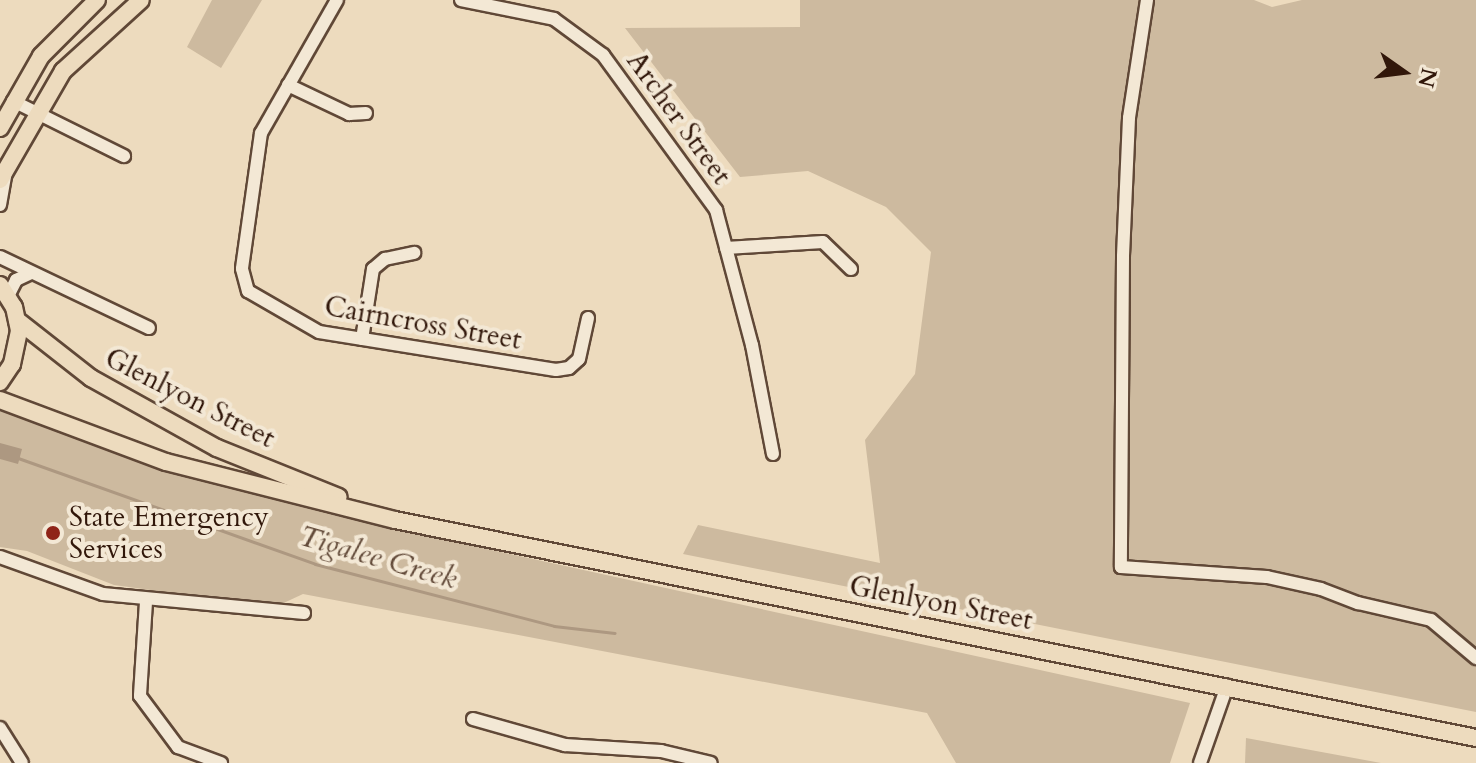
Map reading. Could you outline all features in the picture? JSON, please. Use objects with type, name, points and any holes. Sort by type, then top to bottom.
[{"type":"main road","points":[[0,128],[13,101],[53,41],[97,0]]},
{"type":"main road","points":[[3,173],[37,112],[91,41],[141,0]]},
{"type":"main road","points":[[0,382],[16,353],[17,320],[4,291]]},
{"type":"main road","name":"Glenlyon Street","points":[[17,320],[91,378],[217,448],[395,520]]},
{"type":"main road","name":"Glenlyon Street","points":[[0,400],[166,462],[395,520],[1476,738]]},
{"type":"street","name":"Cairncross Street","points":[[337,0],[261,133],[244,282],[248,291],[306,327],[362,339],[564,369],[579,359],[588,318]]},
{"type":"street","name":"Archer Street","points":[[461,0],[554,19],[603,55],[716,210],[773,454]]},
{"type":"street","points":[[1147,0],[1129,118],[1123,257],[1121,567],[1267,577],[1321,589],[1358,603],[1431,620],[1476,658]]},
{"type":"street","points":[[288,85],[349,114],[366,113]]},
{"type":"street","points":[[13,101],[124,156]]},
{"type":"street","points":[[0,205],[3,173]]},
{"type":"street","points":[[726,248],[823,242],[851,269]]},
{"type":"street","points":[[362,339],[373,269],[385,259],[414,253]]},
{"type":"street","points":[[0,257],[149,328]]},
{"type":"street","points":[[4,291],[16,280],[31,273]]},
{"type":"street","points":[[0,557],[103,594],[146,602],[304,613]]},
{"type":"street","points":[[146,602],[140,696],[178,747],[221,763]]},
{"type":"street","points":[[1200,763],[1227,686]]},
{"type":"street","points":[[473,719],[565,745],[661,751],[711,763]]},
{"type":"street","points":[[0,728],[22,763]]},
{"type":"shaded area","points":[[212,0],[262,0],[221,68],[187,47]]},
{"type":"shaded area","points":[[800,0],[1254,0],[1272,7],[1302,0],[1476,0],[1476,712],[683,554],[698,525],[880,563],[865,440],[915,374],[931,252],[886,207],[808,171],[740,177],[625,28],[800,27]]},
{"type":"shaded area","points":[[0,408],[23,412],[148,466],[328,514],[1190,703],[1170,763],[956,763],[927,713],[303,594],[275,607],[114,585],[27,551],[0,547]]},
{"type":"shaded area","points":[[0,443],[22,449],[18,464],[0,459]]},
{"type":"shaded area","points":[[1246,738],[1381,763],[1245,763]]},
{"type":"waterway","name":"Tigalee Creek","points":[[18,458],[315,564],[554,626],[615,633]]},
{"type":"place","name":"State Emergency Services","points":[[53,533]]}]
